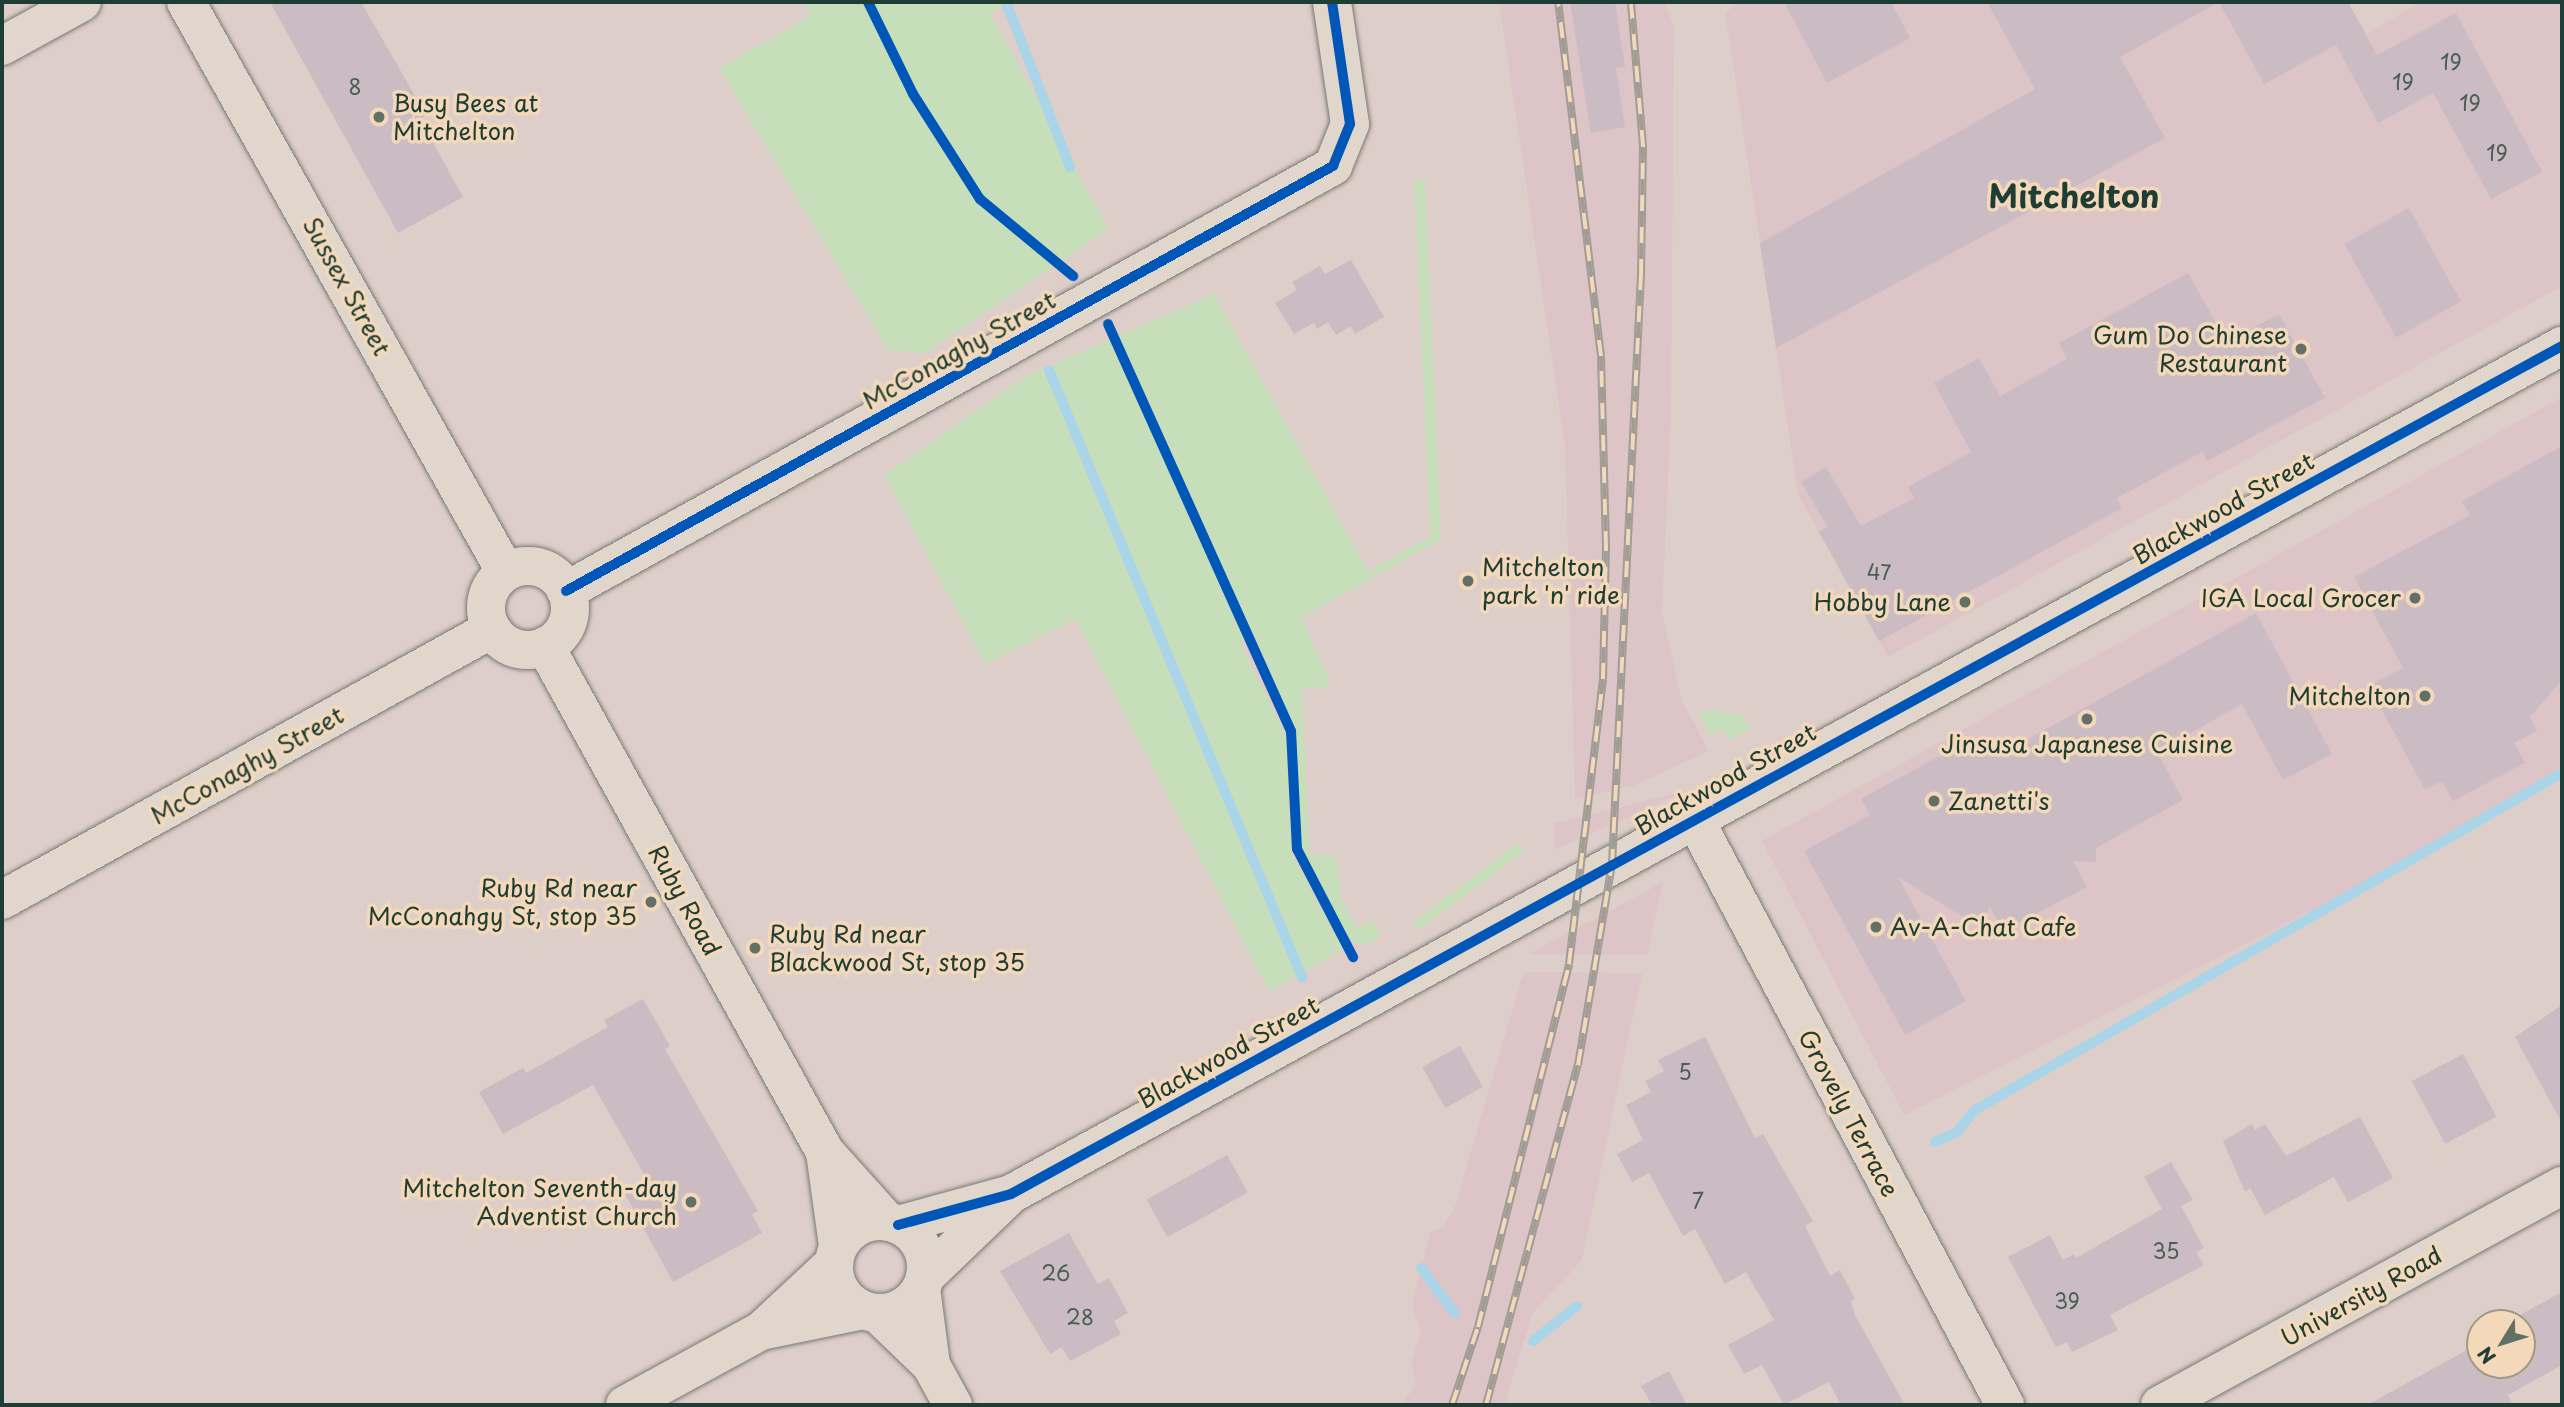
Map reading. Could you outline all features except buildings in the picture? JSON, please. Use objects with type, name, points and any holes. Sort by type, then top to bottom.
[{"type":"street","points":[[2,46],[82,2]]},
{"type":"street","name":"Sussex Street","points":[[186,2],[505,571]]},
{"type":"street","name":"McConaghy Street","points":[[566,591],[1333,166],[1350,124],[1332,2]]},
{"type":"street","name":"Blackwood Street","points":[[893,1223],[1011,1194],[2562,346]]},
{"type":"street","points":[[535,566],[553,575],[566,591],[569,618],[560,635],[545,646],[511,647],[492,629],[486,599],[505,571],[535,566]]},
{"type":"street","name":"McConaghy Street","points":[[2,900],[492,629]]},
{"type":"street","name":"Ruby Road","points":[[545,646],[825,1152],[893,1223]]},
{"type":"street","name":"Grovely Terrace","points":[[1695,820],[2006,1405]]},
{"type":"street","name":"Ruby Road","points":[[825,1152],[836,1254]]},
{"type":"street","name":"University Road","points":[[2160,1405],[2562,1186]]},
{"type":"street","name":"Blackwood Street","points":[[923,1282],[1011,1194]]},
{"type":"street","points":[[625,1405],[761,1331],[836,1254],[859,1226],[893,1223],[921,1246],[931,1365]]},
{"type":"street","points":[[836,1254],[840,1291],[870,1312],[931,1365],[953,1405]]},
{"type":"street","points":[[761,1331],[903,1307],[923,1282]]},
{"type":"shaded area","points":[[1499,2],[1665,2],[1674,27],[1671,416],[1662,612],[1682,701],[1709,751],[1633,786],[1575,799],[1565,447]]},
{"type":"shaded area","points":[[1742,2],[2348,2],[2367,34],[2420,2],[2562,2],[2562,286],[1888,657],[1798,494],[1725,12]]},
{"type":"shaded area","points":[[2562,397],[2562,773],[2392,870],[1904,1115],[1762,841]]},
{"type":"shaded area","points":[[1689,790],[1554,850],[1555,823]]},
{"type":"shaded area","points":[[1663,882],[1647,955],[1529,954]]},
{"type":"shaded area","points":[[1528,972],[1642,973],[1582,1260],[1533,1313],[1507,1395],[1510,1405],[1401,1405],[1416,1384],[1411,1361],[1421,1331],[1412,1306],[1430,1233],[1444,1226],[1455,1206],[1521,980]]},
{"type":"green space","points":[[802,2],[1010,2],[990,13],[1109,229],[925,353],[888,350],[719,68],[811,15]]},
{"type":"green space","points":[[1414,178],[1425,181],[1441,539],[1301,618],[1329,679],[1327,688],[1302,689],[1310,854],[1336,855],[1341,899],[1357,928],[1372,920],[1381,935],[1367,945],[1350,943],[1300,850],[1296,732],[1254,635],[1240,644],[1286,736],[1291,853],[1343,950],[1269,991],[1075,619],[985,664],[884,475],[1024,377],[1214,294],[1368,571],[1430,536]]},
{"type":"green space","points":[[1709,709],[1743,716],[1750,728],[1729,740],[1723,729],[1711,736],[1699,714]]},
{"type":"green space","points":[[1519,842],[1525,850],[1418,931],[1412,923]]},
{"type":"waterway","points":[[1006,2],[1070,167]]},
{"type":"waterway","points":[[1049,370],[1302,977]]},
{"type":"waterway","points":[[1935,1142],[1957,1132],[1975,1110],[2562,773]]},
{"type":"waterway","points":[[1421,1268],[1455,1313]]},
{"type":"waterway","points":[[1533,1341],[1577,1306]]},
{"type":"railway","points":[[1452,1405],[1478,1327],[1569,964],[1603,679],[1606,547],[1601,356],[1558,2]]},
{"type":"railway","points":[[1486,1405],[1578,1065],[1612,865],[1641,275],[1643,146],[1631,2]]},
{"type":"cycle path","points":[[868,2],[913,94],[980,199],[1073,276]]},
{"type":"cycle path","points":[[566,591],[1333,166],[1350,124],[1332,2]]},
{"type":"cycle path","points":[[1108,324],[1291,731],[1297,849],[1353,957]]},
{"type":"cycle path","points":[[898,1225],[1011,1194],[2562,346]]},
{"type":"place","name":"Busy Bees at Mitchelton","points":[[379,117]]},
{"type":"place","name":"Gum Do Chinese Restaurant","points":[[2301,349]]},
{"type":"place","name":"Mitchelton park 'n' ride","points":[[1468,581]]},
{"type":"place","name":"IGA Local Grocer","points":[[2415,598]]},
{"type":"place","name":"Hobby Lane","points":[[1965,602]]},
{"type":"place","name":"Mitchelton","points":[[2425,696]]},
{"type":"place","name":"Jinsusa Japanese Cuisine","points":[[2087,719]]},
{"type":"place","name":"Zanetti's","points":[[1934,801]]},
{"type":"place","name":"Ruby Rd near McConahgy St, stop 35","points":[[651,902]]},
{"type":"place","name":"Av-A-Chat Cafe","points":[[1876,927]]},
{"type":"place","name":"Ruby Rd near Blackwood St, stop 35","points":[[755,948]]},
{"type":"place","name":"Mitchelton Seventh-day Adventist Church","points":[[691,1202]]},
{"type":"district","name":"Mitchelton","points":[[2074,195]]}]
